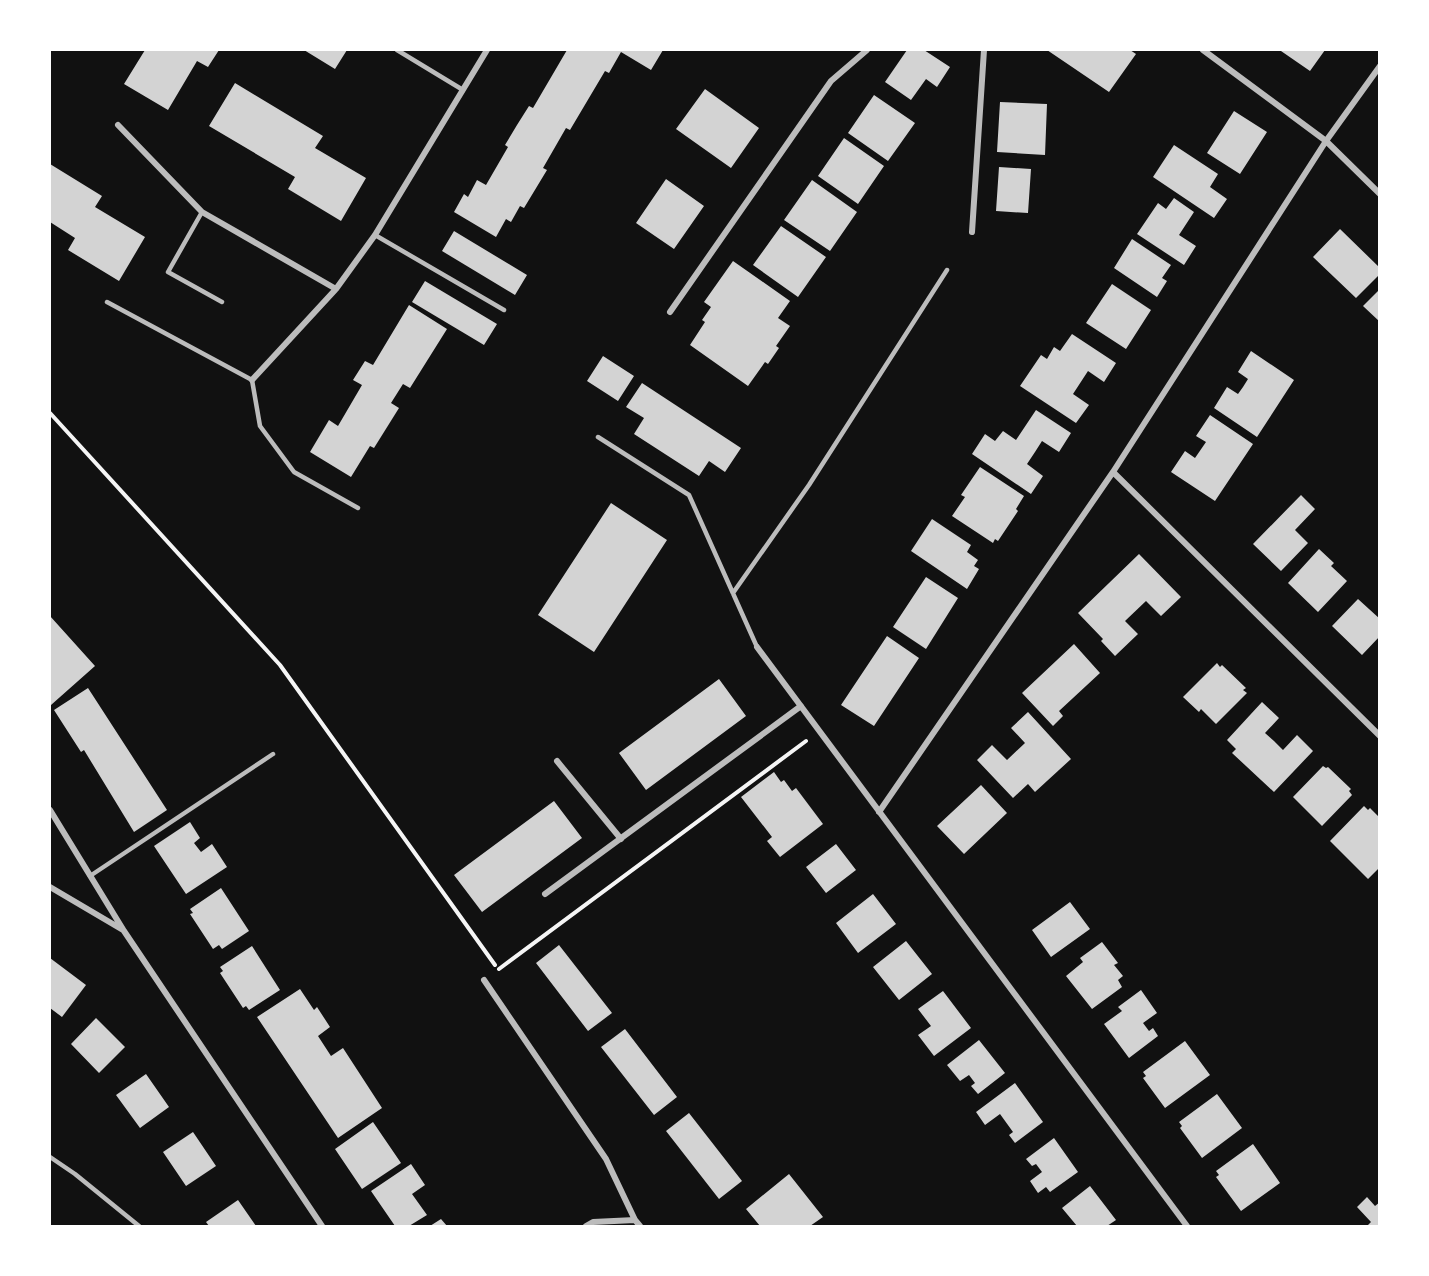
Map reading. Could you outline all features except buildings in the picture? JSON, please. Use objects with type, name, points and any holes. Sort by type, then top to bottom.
[{"type":"street","points":[[252,380],[336,289],[375,235],[487,50]]},
{"type":"street","points":[[670,312],[831,81],[867,50]]},
{"type":"street","points":[[972,232],[984,50]]},
{"type":"street","points":[[1203,50],[1326,141],[1380,194]]},
{"type":"street","points":[[879,812],[1113,472],[1326,141],[1380,66]]},
{"type":"street","points":[[118,125],[202,212],[336,289]]},
{"type":"street","points":[[1113,472],[1380,736]]},
{"type":"street","points":[[757,647],[1187,1227]]},
{"type":"street","points":[[545,894],[801,706]]},
{"type":"street","points":[[557,761],[621,839]]},
{"type":"street","points":[[50,810],[124,931],[322,1227]]},
{"type":"street","points":[[50,887],[124,931]]},
{"type":"street","points":[[484,980],[606,1160],[640,1227]]},
{"type":"street","points":[[586,1227],[593,1222],[635,1220]]},
{"type":"lane","points":[[398,50],[463,90]]},
{"type":"lane","points":[[202,212],[168,272],[222,302]]},
{"type":"lane","points":[[375,235],[504,310]]},
{"type":"lane","points":[[733,593],[810,484],[947,270]]},
{"type":"lane","points":[[107,302],[252,380],[260,426],[294,472],[358,508]]},
{"type":"lane","points":[[598,437],[689,495],[757,647]]},
{"type":"lane","points":[[90,876],[273,754]]},
{"type":"lane","points":[[50,1157],[75,1173],[139,1227]]},
{"type":"path","points":[[50,413],[280,665],[498,969]]},
{"type":"path","points":[[484,980],[819,731]]}]
